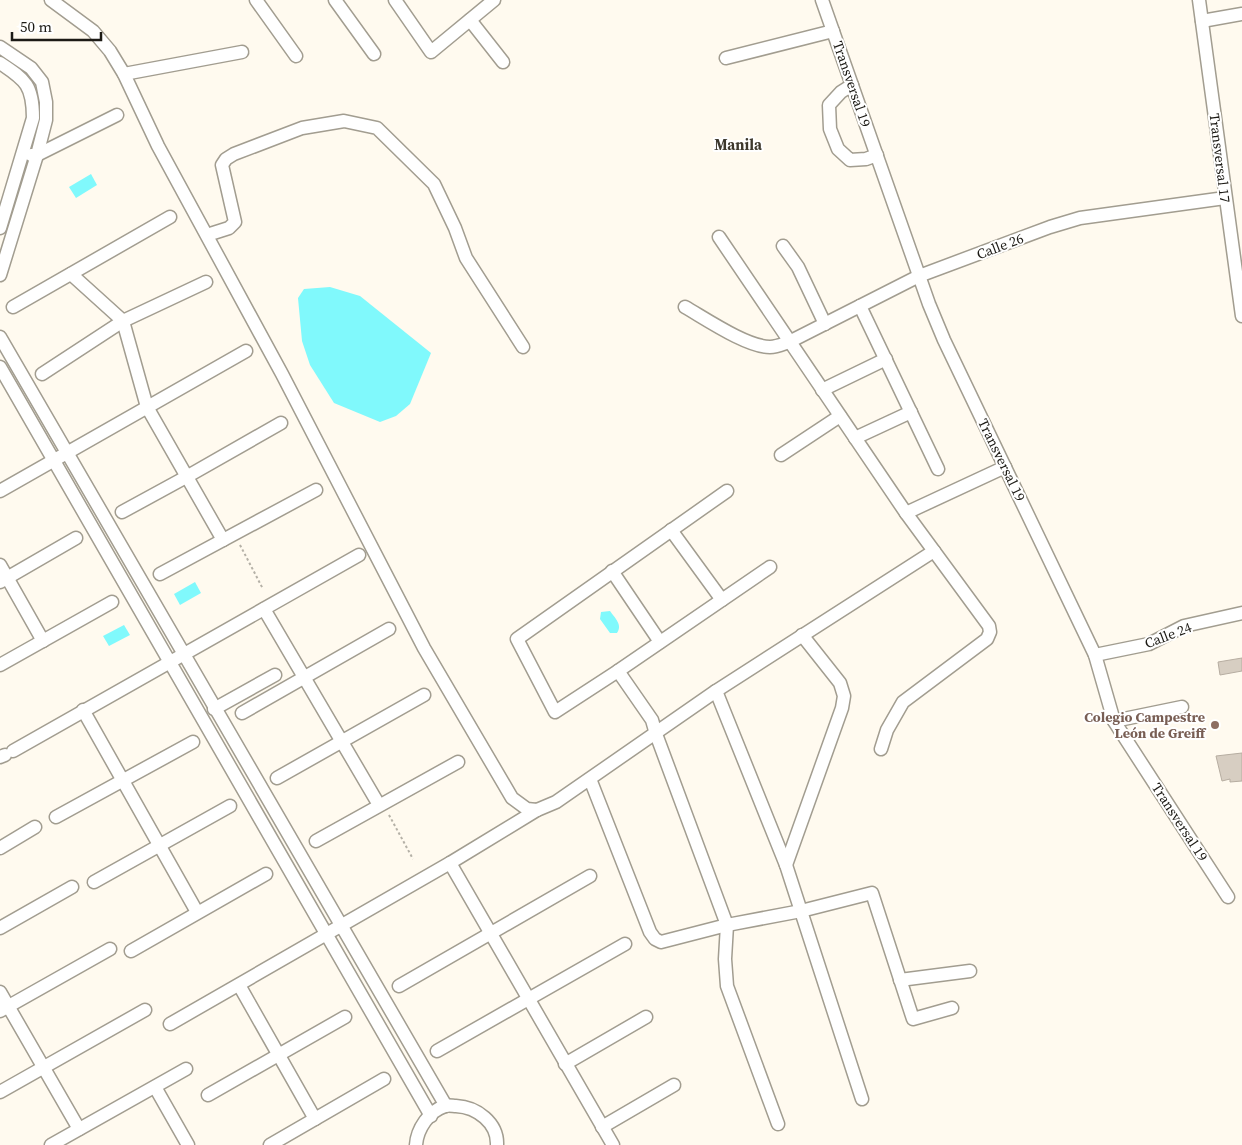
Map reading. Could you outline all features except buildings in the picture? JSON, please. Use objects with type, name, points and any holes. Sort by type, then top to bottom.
[{"type":"street","points":[[52,0],[93,31],[110,51],[124,74],[158,146],[282,374],[424,648],[512,798],[528,809],[537,810]]},
{"type":"street","points":[[256,0],[296,56]]},
{"type":"street","points":[[335,0],[374,54]]},
{"type":"street","points":[[395,0],[431,52],[494,0]]},
{"type":"street","name":"Transversal 19","points":[[822,0],[919,276],[944,340],[1095,656],[1114,721],[1228,897]]},
{"type":"street","name":"Transversal 17","points":[[1199,0],[1242,316]]},
{"type":"street","points":[[1202,22],[1242,14]]},
{"type":"street","points":[[470,20],[503,62]]},
{"type":"street","points":[[726,58],[833,30]]},
{"type":"street","points":[[0,47],[31,68],[42,82],[46,102],[46,120],[37,155],[0,275]]},
{"type":"street","points":[[124,74],[242,52]]},
{"type":"street","points":[[0,63],[20,76],[29,88],[33,103],[33,118],[0,228]]},
{"type":"street","points":[[20,76],[31,68]]},
{"type":"street","points":[[852,84],[841,92],[829,106],[830,128],[838,149],[850,160],[866,159],[876,155]]},
{"type":"street","points":[[23,154],[37,155],[117,116]]},
{"type":"street","points":[[206,234],[229,228],[235,222],[222,165],[226,159],[234,154],[302,128],[344,121],[377,128],[434,184],[455,228],[466,258],[523,347]]},
{"type":"street","name":"Calle 26","points":[[685,307],[725,330],[753,343],[768,347],[778,346],[919,276],[1050,227],[1080,218],[1225,198]]},
{"type":"street","points":[[13,307],[170,217]]},
{"type":"street","points":[[719,237],[906,514],[988,626],[990,632],[987,639],[903,702],[887,730],[881,749]]},
{"type":"street","points":[[783,246],[798,267],[825,324]]},
{"type":"street","points":[[71,274],[123,321],[147,407],[188,476],[228,537]]},
{"type":"street","points":[[42,374],[123,321],[206,282]]},
{"type":"street","points":[[860,306],[938,469]]},
{"type":"street","points":[[0,337],[214,709],[446,1106]]},
{"type":"street","points":[[0,491],[246,351]]},
{"type":"street","points":[[822,390],[886,359]]},
{"type":"street","points":[[0,367],[430,1116]]},
{"type":"street","points":[[14,392],[27,385]]},
{"type":"street","points":[[855,438],[911,412]]},
{"type":"street","points":[[781,455],[840,416]]},
{"type":"street","points":[[122,512],[281,423]]},
{"type":"street","points":[[906,514],[1005,467]]},
{"type":"street","points":[[160,574],[316,490]]},
{"type":"street","points":[[727,491],[517,639],[555,712],[770,567]]},
{"type":"street","points":[[95,532],[108,524]]},
{"type":"street","points":[[671,530],[722,600]]},
{"type":"street","points":[[4,580],[76,538]]},
{"type":"street","points":[[170,1024],[450,863],[537,810],[556,802],[716,691],[934,551]]},
{"type":"street","points":[[6,754],[359,555]]},
{"type":"street","points":[[0,565],[4,580],[43,641]]},
{"type":"street","points":[[612,571],[660,642]]},
{"type":"street","points":[[0,665],[112,602]]},
{"type":"street","points":[[264,609],[379,805]]},
{"type":"street","name":"Calle 24","points":[[1095,656],[1149,644],[1184,626],[1242,613]]},
{"type":"street","points":[[242,713],[389,629]]},
{"type":"street","points":[[786,865],[842,708],[844,696],[840,683],[802,634]]},
{"type":"street","points":[[618,671],[652,720],[727,924],[725,958],[728,986],[778,1124]]},
{"type":"street","points":[[214,709],[275,675]]},
{"type":"street","points":[[716,691],[786,865],[862,1099]]},
{"type":"street","points":[[277,778],[424,695]]},
{"type":"street","points":[[1114,721],[1182,707]]},
{"type":"street","points":[[83,710],[197,912]]},
{"type":"street","points":[[56,817],[193,742]]},
{"type":"street","points":[[316,841],[458,762]]},
{"type":"street","points":[[590,779],[650,932],[655,939],[661,942],[727,924],[801,911],[872,893],[913,1019],[952,1008]]},
{"type":"street","points":[[94,882],[230,806]]},
{"type":"street","points":[[0,848],[34,827]]},
{"type":"street","points":[[450,863],[613,1145]]},
{"type":"street","points":[[131,950],[266,874]]},
{"type":"street","points":[[400,986],[590,876]]},
{"type":"street","points":[[0,928],[72,887]]},
{"type":"street","points":[[437,1051],[624,944]]},
{"type":"street","points":[[4,1009],[110,949]]},
{"type":"street","points":[[900,980],[970,971]]},
{"type":"street","points":[[239,985],[315,1119]]},
{"type":"street","points":[[0,992],[4,1009],[79,1129]]},
{"type":"street","points":[[0,1092],[145,1010]]},
{"type":"street","points":[[208,1095],[345,1016]]},
{"type":"street","points":[[566,1064],[646,1017]]},
{"type":"street","points":[[51,1145],[186,1069]]},
{"type":"street","points":[[275,1144],[384,1079]]},
{"type":"street","points":[[602,1127],[674,1085]]},
{"type":"street","points":[[155,1087],[188,1145]]},
{"type":"street","points":[[416,1145],[416,1137],[423,1123],[446,1106],[466,1107],[481,1113],[492,1125],[497,1145]]},
{"type":"path","points":[[228,537],[263,588]]},
{"type":"path","points":[[379,805],[390,816],[413,859]]},
{"type":"water","points":[[91,174],[97,185],[76,198],[69,187]]},
{"type":"water","points":[[330,287],[360,296],[431,353],[410,404],[396,416],[380,422],[334,403],[310,365],[302,341],[298,298],[304,289]]},
{"type":"water","points":[[195,582],[201,593],[180,605],[174,594]]},
{"type":"water","points":[[610,611],[619,624],[617,633],[610,633],[600,619],[601,612]]},
{"type":"water","points":[[124,625],[130,635],[109,646],[103,636]]},
{"type":"place","name":"Colegio Campestre León de Greiff","points":[[1215,725]]},
{"type":"district","name":"Manila","points":[[738,144]]}]
